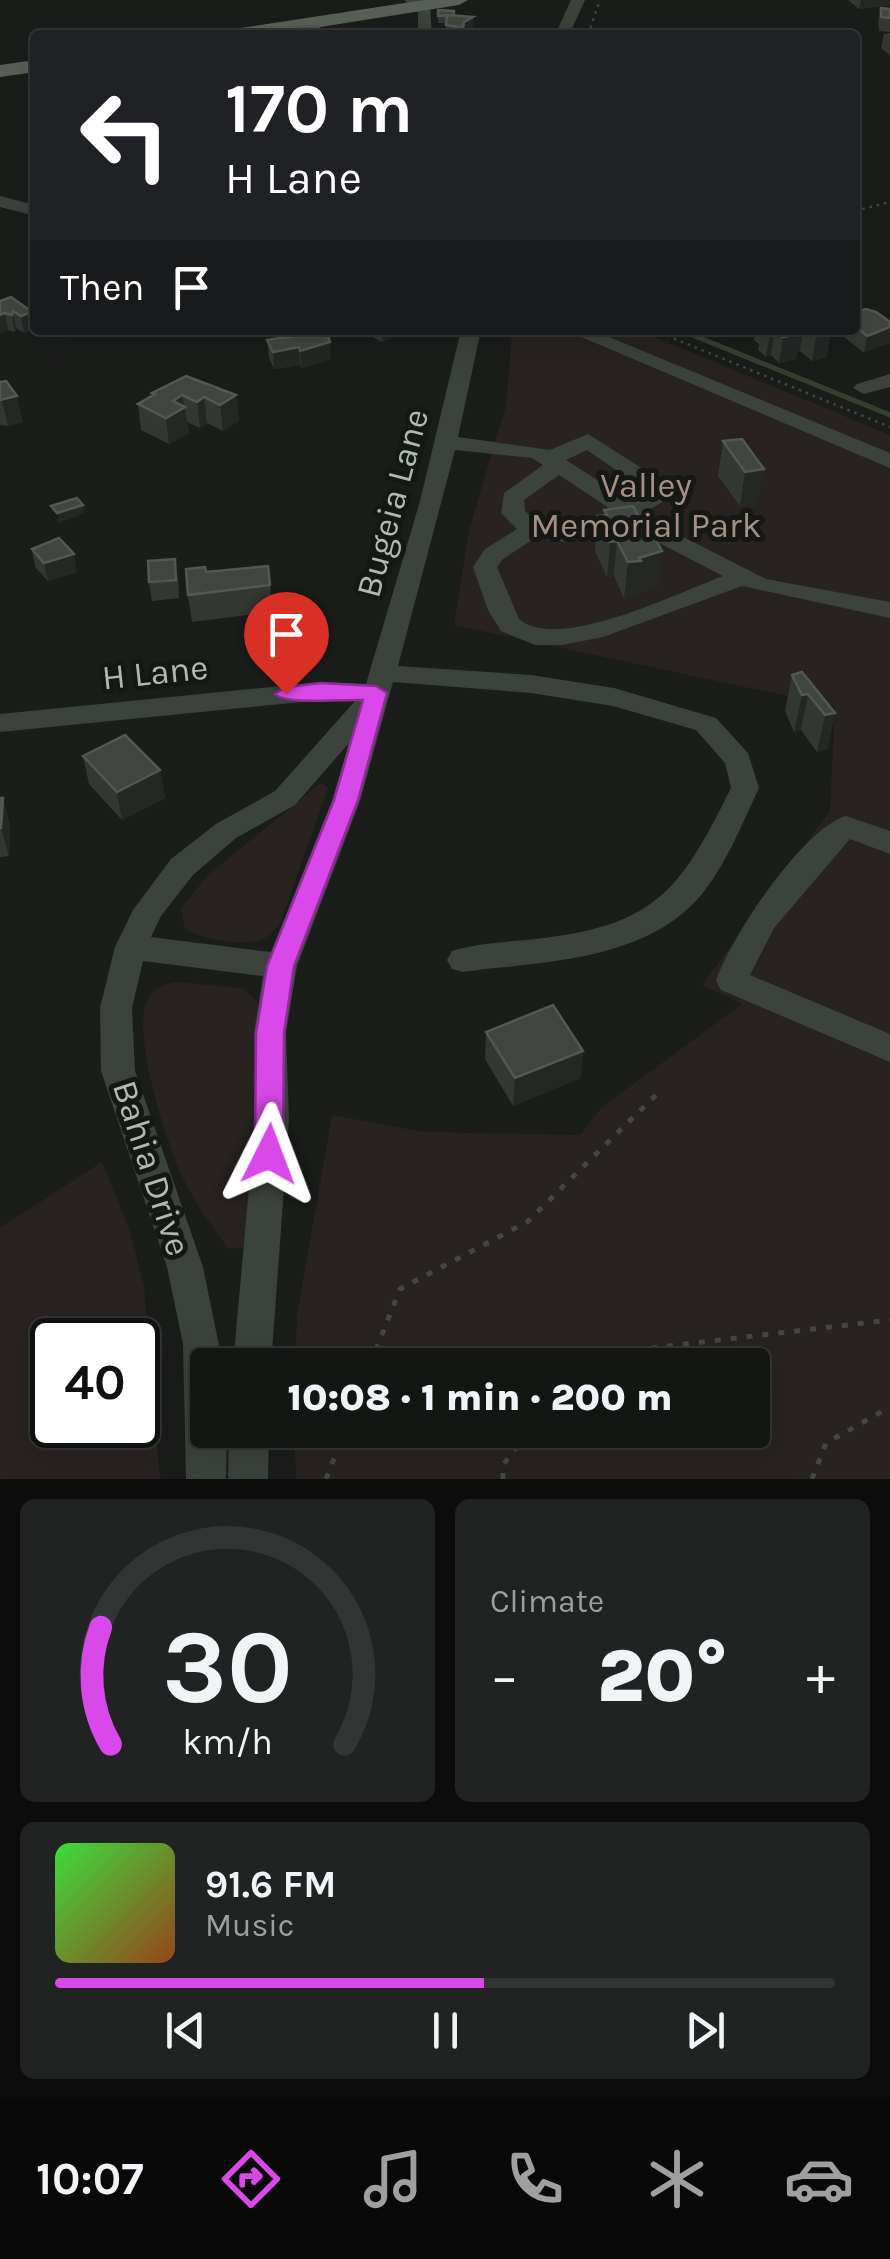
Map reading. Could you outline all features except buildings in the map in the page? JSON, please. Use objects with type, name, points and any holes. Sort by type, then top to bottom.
[{"type":"main road","points":[[266,30],[416,3],[459,0]]},
{"type":"main road","points":[[0,71],[30,67]]},
{"type":"street","points":[[564,30],[578,0]]},
{"type":"street","points":[[416,3],[425,9],[425,30]]},
{"type":"street","points":[[0,202],[30,210]]},
{"type":"street","name":"Bugeia Lane","points":[[379,683],[447,443],[470,335]]},
{"type":"street","points":[[587,335],[890,461]]},
{"type":"street","points":[[864,388],[890,380]]},
{"type":"street","points":[[588,441],[666,493],[626,510],[588,531],[562,538],[530,531],[513,512],[512,498],[554,462],[588,441]]},
{"type":"street","points":[[447,443],[538,452],[648,528],[759,585],[890,610]]},
{"type":"street","points":[[530,531],[494,554],[485,567],[510,625],[534,637],[625,625],[743,576]]},
{"type":"street","points":[[253,1348],[272,1120],[270,1033],[280,966],[346,800],[379,683]]},
{"type":"street","name":"H Lane","points":[[0,723],[379,683],[531,684],[614,697],[706,724],[738,760],[745,788],[711,855],[690,888],[651,918],[599,942],[462,960]]},
{"type":"street","name":"Bahia Drive","points":[[206,1479],[202,1344],[185,1267],[118,1071],[116,1008],[131,947],[148,910],[182,867],[226,831],[286,798],[379,683]]},
{"type":"street","points":[[890,843],[846,826],[805,866],[775,905],[735,968],[732,981],[890,1048]]},
{"type":"street","points":[[131,947],[280,966]]},
{"type":"street","points":[[248,1479],[249,1448]]},
{"type":"path","points":[[590,30],[600,0]]},
{"type":"path","points":[[860,210],[890,202]]},
{"type":"path","points":[[665,335],[890,427]]},
{"type":"path","points":[[377,1348],[400,1289],[528,1222],[660,1090]]},
{"type":"path","points":[[651,1348],[890,1320]]},
{"type":"path","points":[[812,1479],[826,1443],[890,1406]]},
{"type":"path","points":[[326,1479],[338,1448]]},
{"type":"path","points":[[504,1479],[503,1465],[516,1448]]},
{"type":"green space","name":"Valley Memorial Park","points":[[512,335],[650,335],[890,435],[890,1479],[296,1479],[295,1448],[770,1448],[770,1348],[296,1348],[297,1315],[332,1115],[424,1132],[580,1135],[601,1108],[742,1004],[702,985],[830,811],[835,706],[454,625],[469,530],[506,406]]},
{"type":"green space","points":[[322,782],[328,788],[281,921],[274,931],[256,941],[235,942],[185,929],[181,908],[208,875]]},
{"type":"green space","points":[[175,982],[242,988],[258,1002],[259,1113],[244,1247],[228,1249],[190,1193],[153,1090],[144,1013],[151,994]]},
{"type":"green space","points":[[102,1162],[130,1232],[144,1286],[147,1318],[30,1318],[30,1448],[157,1448],[160,1479],[0,1479],[0,1228]]},
{"type":"waterway","points":[[692,335],[890,415]]},
{"type":"route","points":[[269,1154],[270,1033],[280,966],[346,800],[376,693],[321,690],[286,694]]}]
